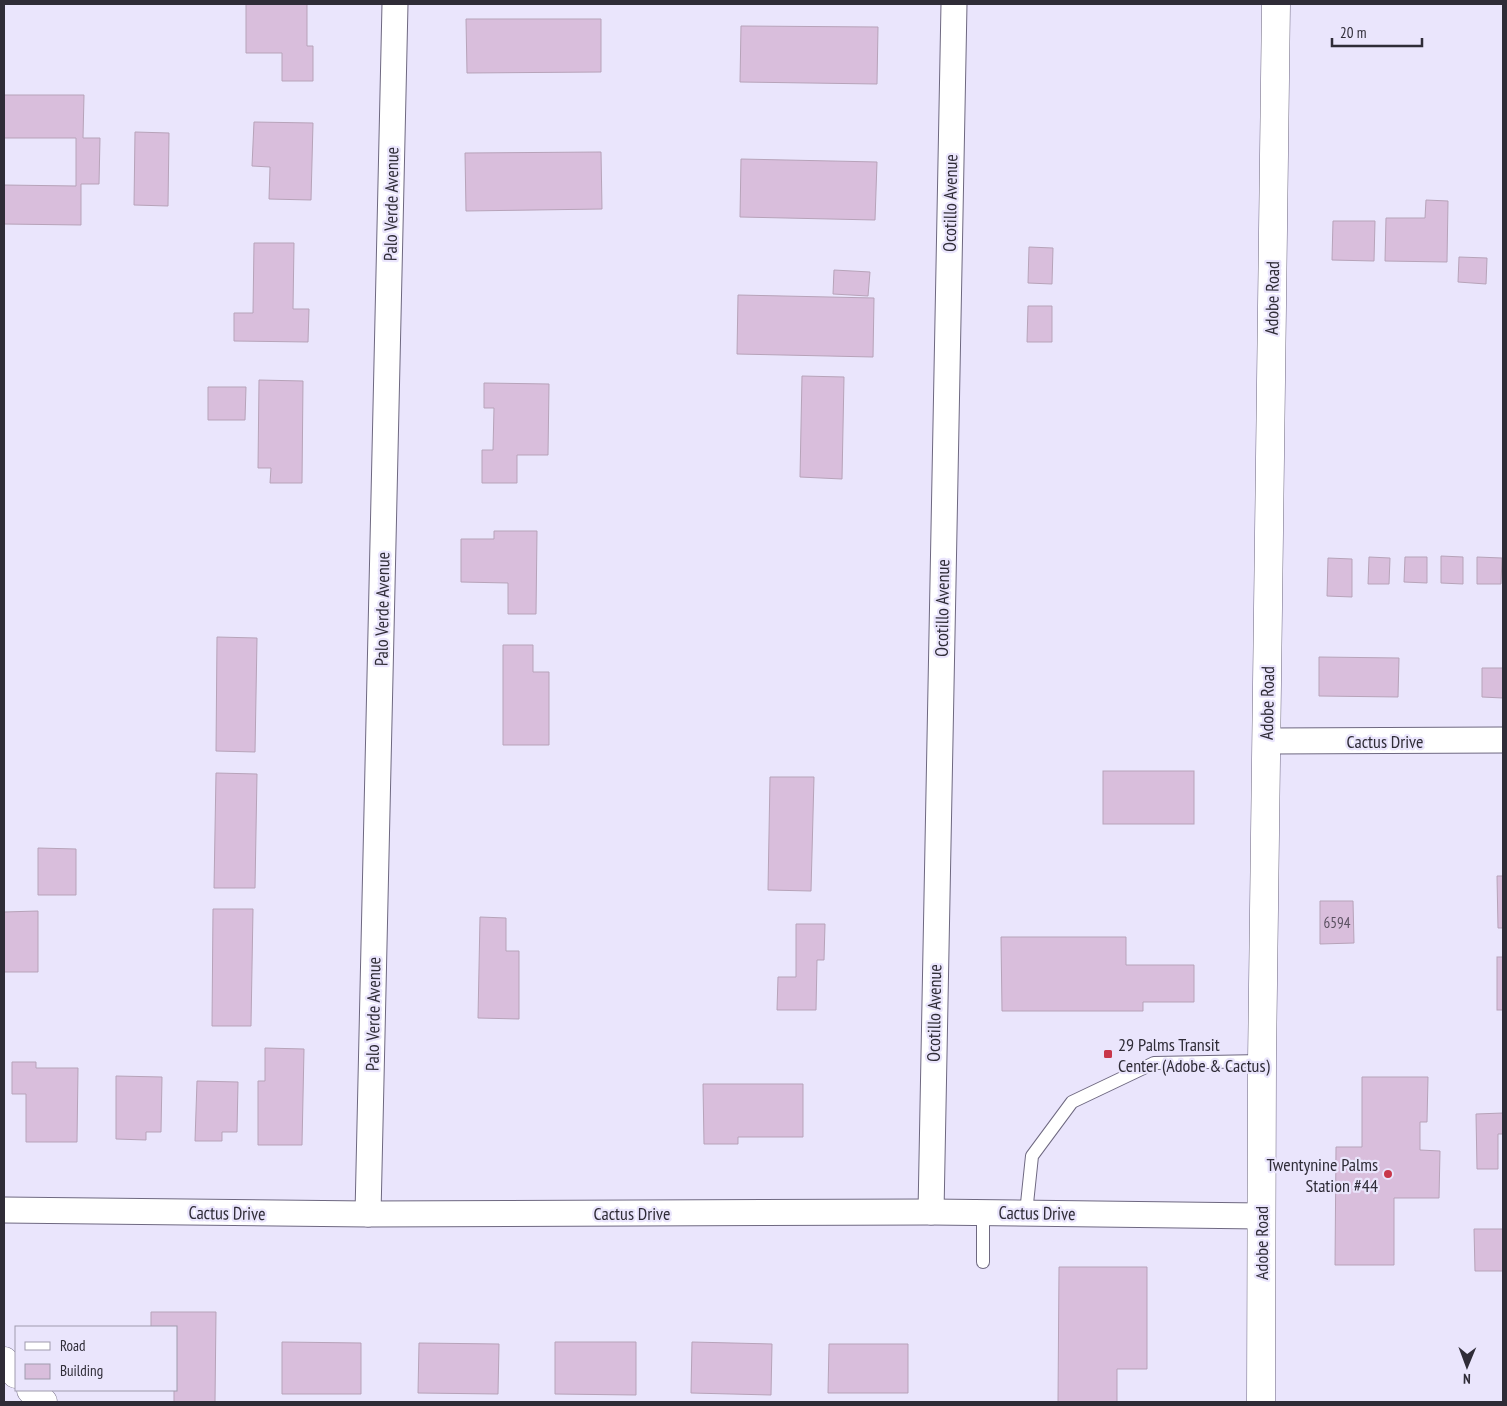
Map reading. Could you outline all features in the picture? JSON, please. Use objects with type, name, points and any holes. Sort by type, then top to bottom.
[{"type":"street","name":"Palo Verde Avenue","points":[[368,1214],[395,4]]},
{"type":"street","name":"Ocotillo Avenue","points":[[931,1212],[954,4]]},
{"type":"street","name":"Adobe Road","points":[[1260,1402],[1262,1061],[1276,4]]},
{"type":"street","name":"Cactus Drive","points":[[1266,741],[1503,740]]},
{"type":"street","name":"Cactus Drive","points":[[4,1210],[368,1214],[931,1212],[1261,1216]]},
{"type":"street","points":[[4,1361],[15,1373]]},
{"type":"street","points":[[32,1391],[43,1402]]},
{"type":"lane","points":[[1026,1213],[1032,1156],[1072,1102],[1154,1063],[1262,1061]]},
{"type":"lane","points":[[983,1213],[983,1262]]},
{"type":"building","points":[[246,4],[307,4],[307,46],[313,46],[313,81],[282,81],[282,53],[246,53]]},
{"type":"building","points":[[466,19],[601,19],[601,72],[467,73]]},
{"type":"building","points":[[741,26],[878,27],[877,84],[740,82]]},
{"type":"building","points":[[4,95],[84,95],[83,138],[100,138],[99,184],[81,184],[81,225],[4,224],[4,185],[76,186],[76,138],[4,138]]},
{"type":"building","points":[[254,122],[313,123],[311,200],[269,199],[270,167],[252,166]]},
{"type":"building","points":[[135,132],[169,133],[168,206],[134,205]]},
{"type":"building","points":[[601,152],[602,209],[466,211],[465,153]]},
{"type":"building","points":[[741,159],[877,162],[875,220],[740,217]]},
{"type":"building","points":[[1426,200],[1448,201],[1447,262],[1385,261],[1386,218],[1425,218]]},
{"type":"building","points":[[1333,221],[1375,221],[1374,261],[1332,260]]},
{"type":"building","points":[[254,243],[294,243],[293,309],[309,309],[308,342],[234,341],[234,313],[253,313]]},
{"type":"building","points":[[1029,247],[1053,248],[1052,284],[1028,283]]},
{"type":"building","points":[[1459,257],[1487,258],[1486,284],[1458,282]]},
{"type":"building","points":[[834,270],[870,272],[868,296],[833,294]]},
{"type":"building","points":[[738,295],[874,298],[873,357],[737,354]]},
{"type":"building","points":[[1028,306],[1052,306],[1052,342],[1027,342]]},
{"type":"building","points":[[802,376],[844,377],[842,479],[800,477]]},
{"type":"building","points":[[259,380],[303,381],[302,483],[270,483],[271,468],[258,468]]},
{"type":"building","points":[[484,383],[549,384],[548,455],[517,455],[517,483],[482,483],[482,450],[493,450],[494,408],[484,408]]},
{"type":"building","points":[[208,387],[246,387],[245,420],[208,420]]},
{"type":"building","points":[[494,531],[537,531],[536,614],[508,614],[508,583],[461,582],[461,539],[494,539]]},
{"type":"building","points":[[1441,556],[1463,557],[1463,584],[1441,583]]},
{"type":"building","points":[[1369,557],[1390,558],[1389,584],[1368,584]]},
{"type":"building","points":[[1405,557],[1427,557],[1427,583],[1404,582]]},
{"type":"building","points":[[1477,557],[1502,558],[1501,584],[1477,584]]},
{"type":"building","points":[[1328,558],[1352,559],[1352,597],[1327,596]]},
{"type":"building","points":[[217,637],[257,638],[255,752],[216,751]]},
{"type":"building","points":[[503,645],[533,645],[533,672],[549,672],[549,745],[503,745]]},
{"type":"building","points":[[1319,657],[1399,658],[1398,697],[1319,696]]},
{"type":"building","points":[[1482,668],[1503,668],[1503,698],[1482,697]]},
{"type":"building","points":[[1103,771],[1194,771],[1194,824],[1103,824]]},
{"type":"building","points":[[216,773],[257,774],[255,888],[214,888]]},
{"type":"building","points":[[770,777],[814,777],[811,891],[768,890]]},
{"type":"building","points":[[38,848],[76,849],[76,895],[38,895]]},
{"type":"building","points":[[1497,876],[1503,876],[1503,928],[1498,928]]},
{"type":"building","points":[[1320,901],[1353,901],[1354,943],[1320,944]]},
{"type":"building","points":[[213,909],[253,909],[251,1026],[212,1026]]},
{"type":"building","points":[[38,911],[38,972],[4,972],[4,912]]},
{"type":"building","points":[[480,917],[506,918],[506,951],[519,951],[519,1019],[478,1018]]},
{"type":"building","points":[[796,924],[825,924],[824,960],[817,960],[816,1010],[777,1010],[778,977],[796,977]]},
{"type":"building","points":[[1001,937],[1126,937],[1126,965],[1194,965],[1194,1002],[1143,1002],[1143,1011],[1002,1011]]},
{"type":"building","points":[[1497,957],[1503,957],[1503,1010],[1497,1010]]},
{"type":"building","points":[[265,1048],[304,1049],[302,1145],[258,1145],[258,1081],[265,1081]]},
{"type":"building","points":[[12,1062],[36,1062],[36,1068],[78,1068],[77,1142],[26,1142],[26,1094],[12,1094]]},
{"type":"building","points":[[116,1076],[162,1077],[161,1132],[146,1132],[146,1140],[116,1139]]},
{"type":"building","name":"Twentynine Palms Station #44","points":[[1362,1077],[1428,1077],[1427,1122],[1420,1122],[1420,1150],[1440,1151],[1439,1198],[1394,1198],[1394,1265],[1335,1265],[1336,1147],[1362,1147]]},
{"type":"building","points":[[197,1081],[238,1082],[237,1132],[222,1132],[222,1141],[195,1141]]},
{"type":"building","points":[[703,1084],[803,1084],[803,1137],[738,1137],[738,1144],[704,1144]]},
{"type":"building","points":[[1503,1113],[1503,1134],[1498,1134],[1498,1169],[1477,1169],[1476,1114]]},
{"type":"building","points":[[1474,1229],[1503,1229],[1503,1271],[1475,1271]]},
{"type":"building","points":[[1059,1267],[1147,1267],[1147,1369],[1117,1369],[1117,1402],[1058,1402]]},
{"type":"building","points":[[151,1312],[216,1312],[215,1402],[174,1402],[174,1391],[178,1391],[178,1326],[151,1326]]},
{"type":"building","points":[[282,1342],[361,1343],[361,1394],[282,1394]]},
{"type":"building","points":[[555,1342],[636,1342],[636,1395],[555,1394]]},
{"type":"building","points":[[692,1342],[772,1344],[771,1395],[691,1393]]},
{"type":"building","points":[[419,1343],[499,1344],[498,1394],[418,1393]]},
{"type":"building","points":[[829,1344],[908,1344],[908,1393],[828,1393]]},
{"type":"place","name":"29 Palms Transit Center (Adobe & Cactus)","points":[[1108,1054]]},
{"type":"place","name":"Twentynine Palms Station #44","points":[[1388,1174]]}]
